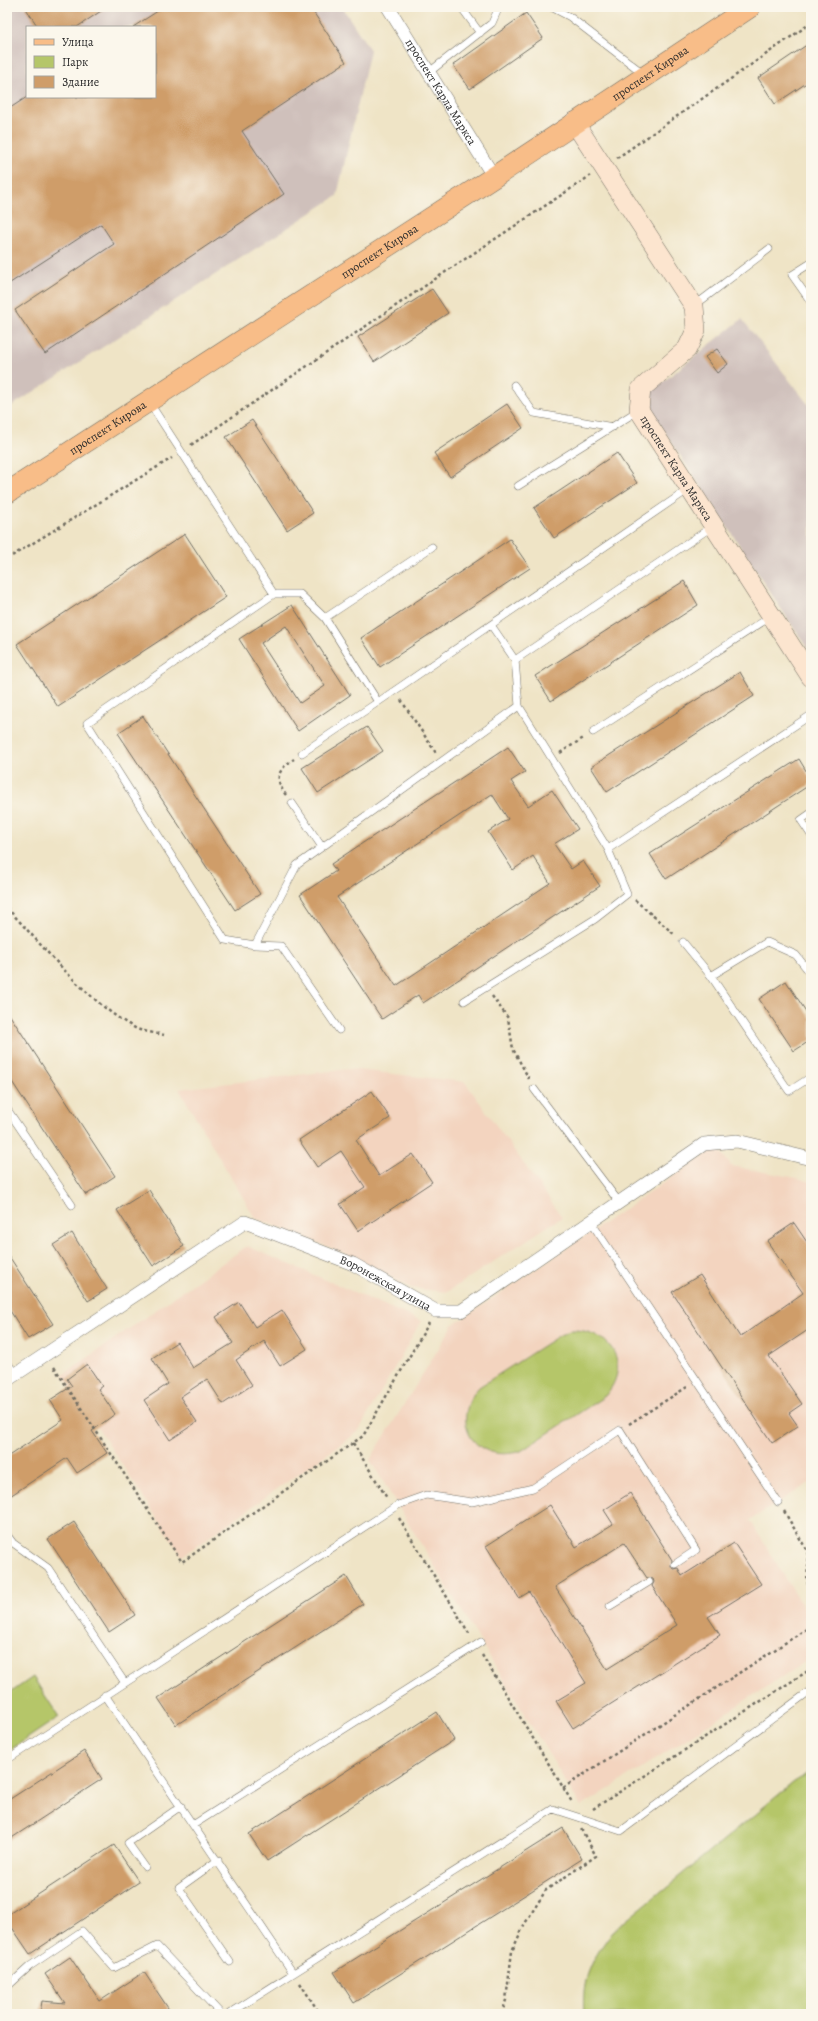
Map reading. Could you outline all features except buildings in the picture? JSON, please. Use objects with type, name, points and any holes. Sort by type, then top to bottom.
[{"type":"main road","name":"проспект Кирова","points":[[7,493],[494,177],[574,122],[750,7]]},
{"type":"street","name":"проспект Карла Маркса","points":[[388,7],[494,177]]},
{"type":"street","name":"проспект Карла Маркса","points":[[574,122],[694,306],[696,330],[687,349],[641,389],[639,410],[811,677]]},
{"type":"street","name":"Воронежская улица","points":[[11,1377],[245,1222],[353,1264],[436,1311],[461,1311],[704,1144],[737,1141],[811,1159]]},
{"type":"lane","points":[[461,7],[480,33]]},
{"type":"lane","points":[[428,73],[492,23],[499,7]]},
{"type":"lane","points":[[551,7],[570,17],[646,75]]},
{"type":"lane","points":[[694,306],[769,249]]},
{"type":"lane","points":[[811,263],[792,275],[811,302]]},
{"type":"lane","points":[[514,385],[534,413],[613,427]]},
{"type":"lane","points":[[149,402],[274,594]]},
{"type":"lane","points":[[518,486],[639,410]]},
{"type":"lane","points":[[302,753],[492,625],[690,488]]},
{"type":"lane","points":[[515,660],[713,526]]},
{"type":"lane","points":[[325,618],[432,547]]},
{"type":"lane","points":[[339,1030],[281,946],[255,945],[225,940],[87,723],[274,594],[300,594],[325,618],[378,702]]},
{"type":"lane","points":[[593,732],[772,616]]},
{"type":"lane","points":[[464,1002],[595,918],[627,894],[608,848],[519,706],[515,660],[492,625]]},
{"type":"lane","points":[[255,945],[297,865],[519,706]]},
{"type":"lane","points":[[608,848],[811,715]]},
{"type":"lane","points":[[292,803],[322,847]]},
{"type":"lane","points":[[811,813],[802,820],[811,835]]},
{"type":"lane","points":[[683,942],[710,976],[789,1091],[811,1077]]},
{"type":"lane","points":[[710,976],[767,942],[796,955],[811,974]]},
{"type":"lane","points":[[534,1089],[620,1202]]},
{"type":"lane","points":[[7,1109],[72,1205]]},
{"type":"lane","points":[[7,1124],[14,1119]]},
{"type":"lane","points":[[591,1222],[778,1502]]},
{"type":"lane","points":[[7,1362],[11,1377]]},
{"type":"lane","points":[[7,1760],[393,1508],[426,1495],[472,1502],[533,1488],[620,1430],[696,1550],[675,1564]]},
{"type":"lane","points":[[7,1535],[12,1543],[48,1568],[125,1683]]},
{"type":"lane","points":[[610,1606],[649,1582]]},
{"type":"lane","points":[[193,1824],[479,1644]]},
{"type":"lane","points":[[229,2014],[553,1809],[621,1831],[811,1690]]},
{"type":"lane","points":[[105,1696],[218,1860],[293,1973]]},
{"type":"lane","points":[[145,1867],[128,1843],[181,1806]]},
{"type":"lane","points":[[218,1860],[179,1888],[230,1962]]},
{"type":"lane","points":[[7,1987],[30,1966],[82,1931],[114,1968],[157,1946],[221,2014]]},
{"type":"path","points":[[7,559],[181,452],[811,24]]},
{"type":"path","points":[[395,690],[442,761]]},
{"type":"path","points":[[551,758],[593,732]]},
{"type":"path","points":[[292,803],[278,783],[279,773],[284,766],[302,753]]},
{"type":"path","points":[[627,894],[683,942]]},
{"type":"path","points":[[7,908],[58,963],[104,1007],[138,1029],[164,1035]]},
{"type":"path","points":[[485,988],[508,1018],[513,1049],[534,1089]]},
{"type":"path","points":[[46,1354],[182,1562],[363,1436],[436,1311]]},
{"type":"path","points":[[620,1430],[697,1380]]},
{"type":"path","points":[[353,1443],[479,1644],[581,1817],[581,1832],[596,1856],[546,1890],[524,1925],[512,1951],[506,2000],[502,2014]]},
{"type":"path","points":[[788,1518],[810,1556],[807,1582],[811,1594]]},
{"type":"path","points":[[563,1788],[811,1626]]},
{"type":"path","points":[[581,1817],[811,1669]]},
{"type":"path","points":[[293,1973],[320,2014]]},
{"type":"shaded area","points":[[7,7],[342,7],[370,50],[337,196],[7,409]]},
{"type":"shaded area","points":[[742,319],[811,408],[811,654],[649,408],[650,392]]},
{"type":"shaded area","points":[[349,1069],[465,1082],[562,1217],[447,1292],[411,1288],[349,1255],[255,1218],[179,1089]]},
{"type":"shaded area","points":[[717,1147],[731,1166],[811,1182],[811,1482],[750,1520],[811,1620],[811,1658],[581,1807],[370,1460],[453,1325]]},
{"type":"shaded area","points":[[247,1246],[421,1321],[358,1432],[182,1556],[63,1375]]},
{"type":"green space","points":[[572,1330],[598,1336],[607,1343],[614,1352],[617,1362],[617,1373],[613,1385],[605,1396],[521,1451],[505,1454],[491,1452],[479,1446],[471,1437],[467,1426],[466,1414],[470,1400],[479,1387],[560,1335]]},
{"type":"green space","points":[[33,1677],[59,1717],[7,1752],[7,1695]]},
{"type":"green space","points":[[811,1772],[811,2014],[584,2014],[584,1990],[586,1979],[599,1951],[613,1931],[794,1782]]}]
